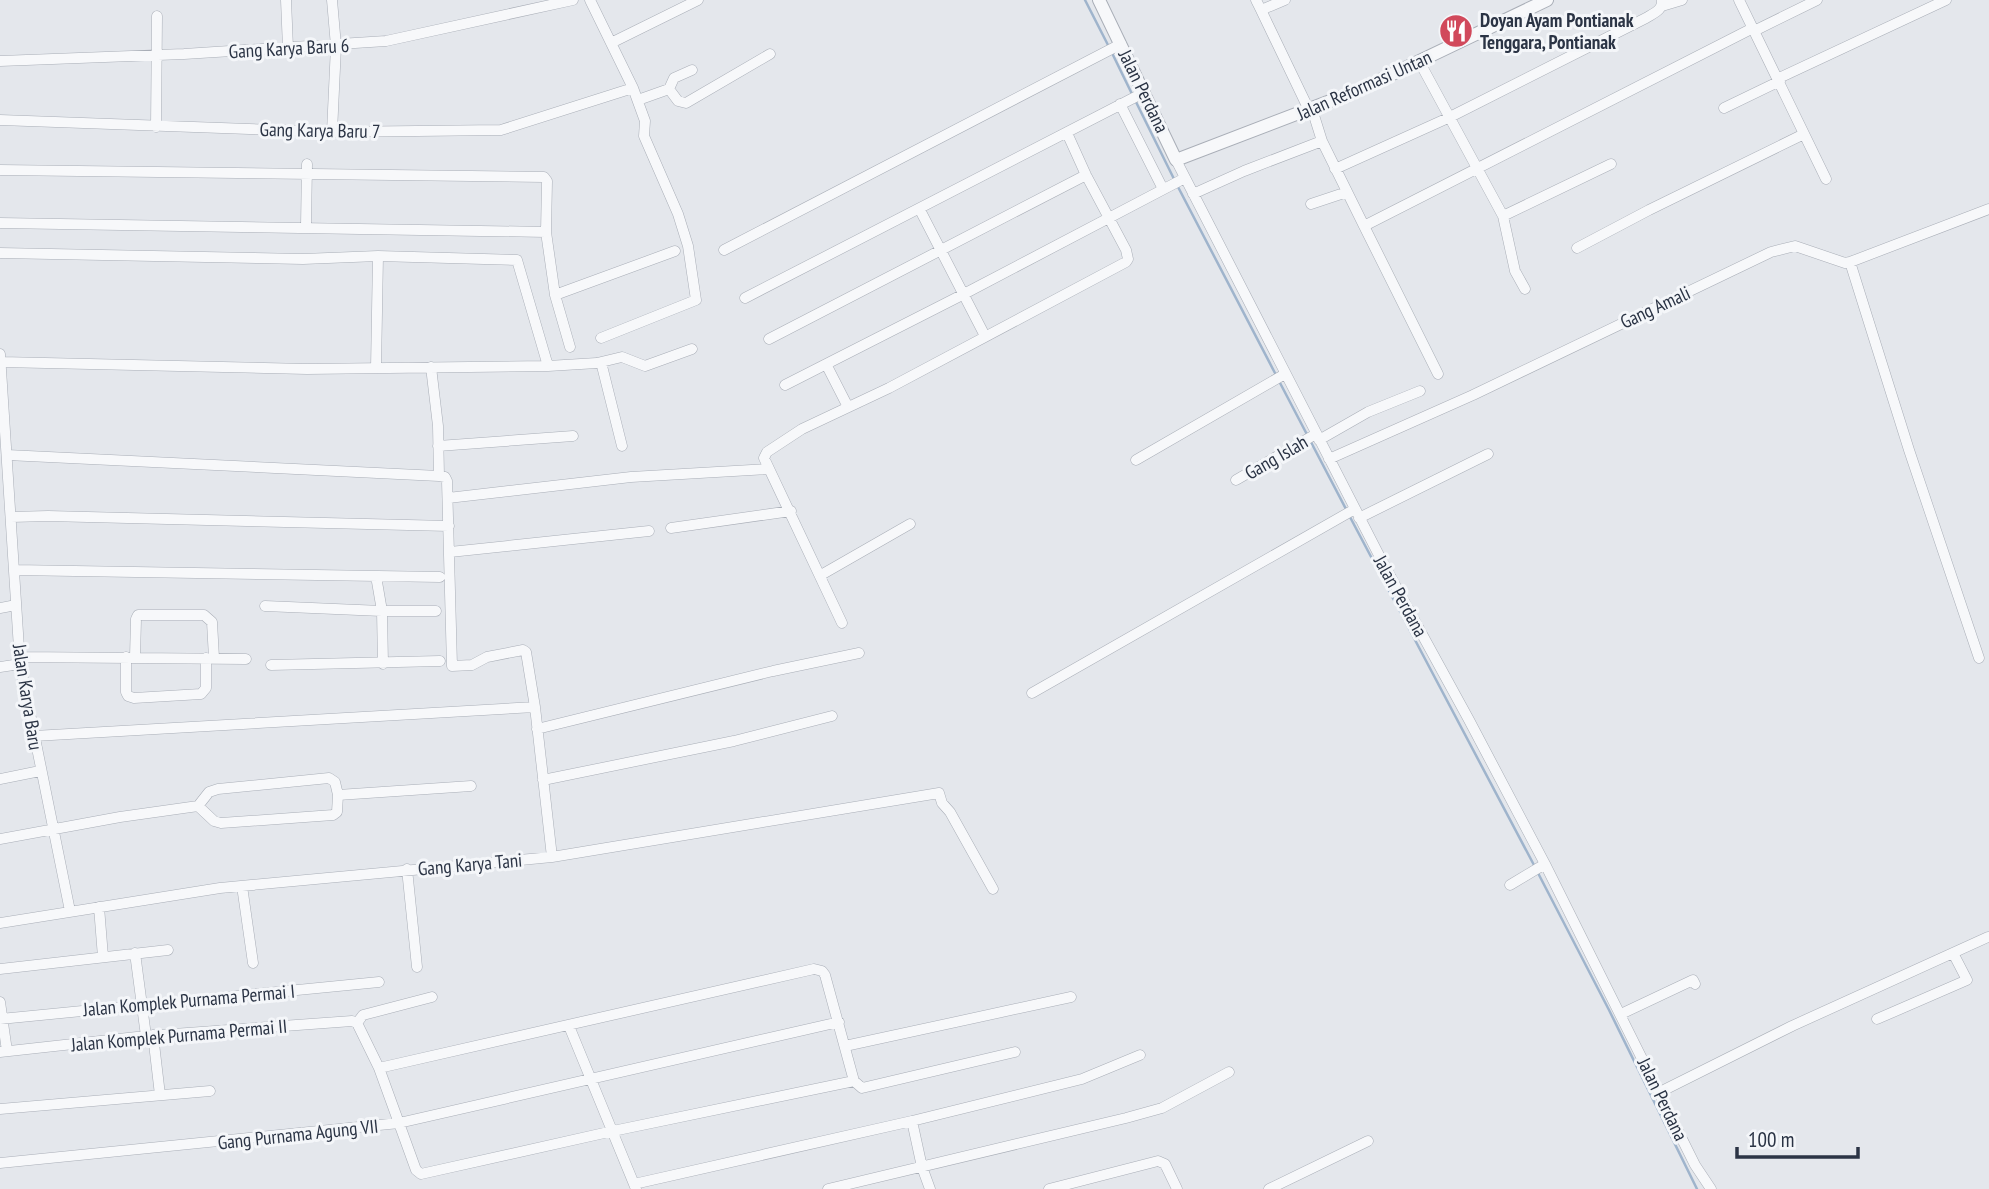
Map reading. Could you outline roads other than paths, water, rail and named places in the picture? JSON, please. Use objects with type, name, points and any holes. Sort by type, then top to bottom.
[{"type":"street","points":[[286,0],[288,48]]},
{"type":"street","points":[[332,0],[336,46],[332,132]]},
{"type":"street","name":"Gang Karya Baru 6","points":[[0,61],[336,46],[386,41],[573,0]]},
{"type":"street","points":[[590,0],[634,88],[645,121],[644,136],[678,214],[688,246],[696,300],[601,338]]},
{"type":"street","points":[[611,43],[698,0]]},
{"type":"street","name":"Jalan Perdana","points":[[1099,0],[1115,48],[1177,160],[1175,183],[1193,194],[1280,377],[1329,459],[1352,513],[1538,867],[1621,1014],[1695,1165],[1711,1189]]},
{"type":"street","points":[[1285,0],[1259,5],[1310,110],[1335,169],[1438,374]]},
{"type":"street","name":"Jalan Reformasi Untan","points":[[1177,160],[1359,90],[1547,0]]},
{"type":"street","points":[[1335,169],[1448,118],[1646,18],[1662,3],[1682,0]]},
{"type":"street","points":[[1739,0],[1826,179]]},
{"type":"street","points":[[1364,226],[1476,167],[1817,0]]},
{"type":"street","points":[[1724,108],[1944,1]]},
{"type":"street","points":[[156,16],[156,127]]},
{"type":"street","points":[[724,250],[1115,48]]},
{"type":"street","points":[[669,89],[678,101],[686,103],[770,54]]},
{"type":"street","points":[[1419,61],[1503,216],[1515,271],[1525,289]]},
{"type":"street","points":[[638,100],[669,89],[674,78],[692,70]]},
{"type":"street","name":"Gang Karya Baru 7","points":[[0,120],[332,132],[501,130],[512,129],[634,88]]},
{"type":"street","points":[[745,298],[1141,94]]},
{"type":"street","points":[[785,385],[1175,183],[1121,104]]},
{"type":"street","points":[[842,623],[764,457],[767,452],[802,429],[889,388],[1129,259],[1067,134]]},
{"type":"street","points":[[1577,248],[1804,134]]},
{"type":"street","points":[[1193,194],[1244,170],[1322,141]]},
{"type":"street","points":[[1503,216],[1611,164]]},
{"type":"street","points":[[0,170],[307,169],[544,177],[547,181],[546,232],[555,295],[569,347]]},
{"type":"street","points":[[306,226],[307,169]]},
{"type":"street","points":[[769,339],[1086,175]]},
{"type":"street","points":[[1311,204],[1347,192]]},
{"type":"street","points":[[1979,658],[1909,450],[1850,262],[1989,208]]},
{"type":"street","points":[[920,210],[985,336]]},
{"type":"street","points":[[0,223],[546,232]]},
{"type":"street","name":"Gang Amali","points":[[1329,459],[1473,395],[1771,252],[1795,246],[1845,263],[1850,262]]},
{"type":"street","points":[[555,295],[675,251]]},
{"type":"street","points":[[0,253],[303,259],[378,256],[517,260],[548,366]]},
{"type":"street","points":[[376,368],[378,256]]},
{"type":"street","points":[[1,362],[166,367],[376,368],[548,366],[601,362],[622,357],[645,366],[692,349]]},
{"type":"street","name":"Jalan Karya Baru","points":[[0,355],[19,660],[70,911]]},
{"type":"street","points":[[601,362],[622,446]]},
{"type":"street","points":[[826,364],[848,407]]},
{"type":"street","points":[[430,367],[439,476]]},
{"type":"street","points":[[1136,460],[1280,377]]},
{"type":"street","name":"Gang Islah","points":[[1236,480],[1368,412],[1420,391]]},
{"type":"street","points":[[438,446],[573,436]]},
{"type":"street","points":[[1032,693],[1352,513],[1488,454]]},
{"type":"street","points":[[7,455],[445,477],[448,498],[452,666],[472,664],[494,655],[525,651],[530,667],[552,857]]},
{"type":"street","points":[[448,498],[631,477],[768,470]]},
{"type":"street","points":[[671,528],[790,511]]},
{"type":"street","points":[[11,517],[449,526]]},
{"type":"street","points":[[821,575],[910,524]]},
{"type":"street","points":[[450,552],[649,531]]},
{"type":"street","points":[[0,550],[13,547]]},
{"type":"street","points":[[14,570],[440,577]]},
{"type":"street","points":[[376,576],[382,611],[383,664]]},
{"type":"street","points":[[0,608],[16,605]]},
{"type":"street","points":[[265,606],[436,611]]},
{"type":"street","points":[[138,615],[204,615],[212,622],[206,688],[201,694],[134,698],[128,696],[126,692],[131,657],[138,615]]},
{"type":"street","points":[[537,729],[859,653]]},
{"type":"street","points":[[0,667],[19,660],[131,657],[246,659]]},
{"type":"street","points":[[271,665],[440,662]]},
{"type":"street","points":[[34,736],[535,707]]},
{"type":"street","points":[[544,780],[734,741],[832,716]]},
{"type":"street","points":[[0,779],[40,772]]},
{"type":"street","points":[[0,839],[198,806],[209,792],[218,789],[329,778],[335,782],[338,795],[337,812],[333,815],[220,823],[198,806]]},
{"type":"street","points":[[338,795],[471,786]]},
{"type":"street","name":"Gang Karya Tani","points":[[0,923],[242,886],[552,857],[939,793],[942,803],[950,812],[993,889]]},
{"type":"street","points":[[1510,885],[1538,867]]},
{"type":"street","points":[[407,869],[417,967]]},
{"type":"street","points":[[242,886],[253,963]]},
{"type":"street","points":[[99,907],[103,957]]},
{"type":"street","points":[[1660,1092],[1792,1026],[1988,937]]},
{"type":"street","points":[[0,969],[168,950]]},
{"type":"street","points":[[135,953],[141,1004],[150,1035],[160,1095]]},
{"type":"street","points":[[1877,1019],[1967,980],[1953,953]]},
{"type":"street","points":[[379,1068],[814,970],[822,971],[825,975],[854,1081],[863,1088],[1015,1052]]},
{"type":"street","points":[[1621,1014],[1693,980],[1695,984]]},
{"type":"street","name":"Jalan Komplek Purnama Permai I","points":[[0,1019],[379,982]]},
{"type":"street","points":[[845,1046],[1071,996]]},
{"type":"street","points":[[432,997],[363,1015],[357,1023],[379,1068],[416,1170],[421,1174],[613,1130],[854,1081]]},
{"type":"street","points":[[0,1002],[4,1051]]},
{"type":"street","name":"Gang Purnama Agung VII","points":[[0,1163],[399,1123],[839,1022]]},
{"type":"street","name":"Jalan Komplek Purnama Permai II","points":[[4,1051],[150,1035],[357,1023]]},
{"type":"street","points":[[569,1026],[635,1186],[1082,1079],[1140,1055]]},
{"type":"street","points":[[828,1189],[1050,1138],[1161,1108],[1229,1072]]},
{"type":"street","points":[[0,1109],[211,1091]]},
{"type":"street","points":[[912,1121],[922,1167],[930,1189]]},
{"type":"street","points":[[1269,1189],[1367,1141]]},
{"type":"street","points":[[1049,1189],[1158,1161],[1165,1164],[1177,1189]]},
{"type":"waterway","points":[[1085,0],[1109,47]]},
{"type":"waterway","points":[[1112,53],[1132,94]]},
{"type":"waterway","points":[[1135,100],[1174,179]]},
{"type":"waterway","points":[[1177,185],[1276,375]]},
{"type":"waterway","points":[[1279,381],[1347,511]]},
{"type":"waterway","points":[[1350,517],[1535,867]]},
{"type":"waterway","points":[[1538,873],[1697,1189]]},
{"type":"place","name":"Doyan Ayam Pontianak Tenggara, Pontianak","points":[[1456,31]]}]
